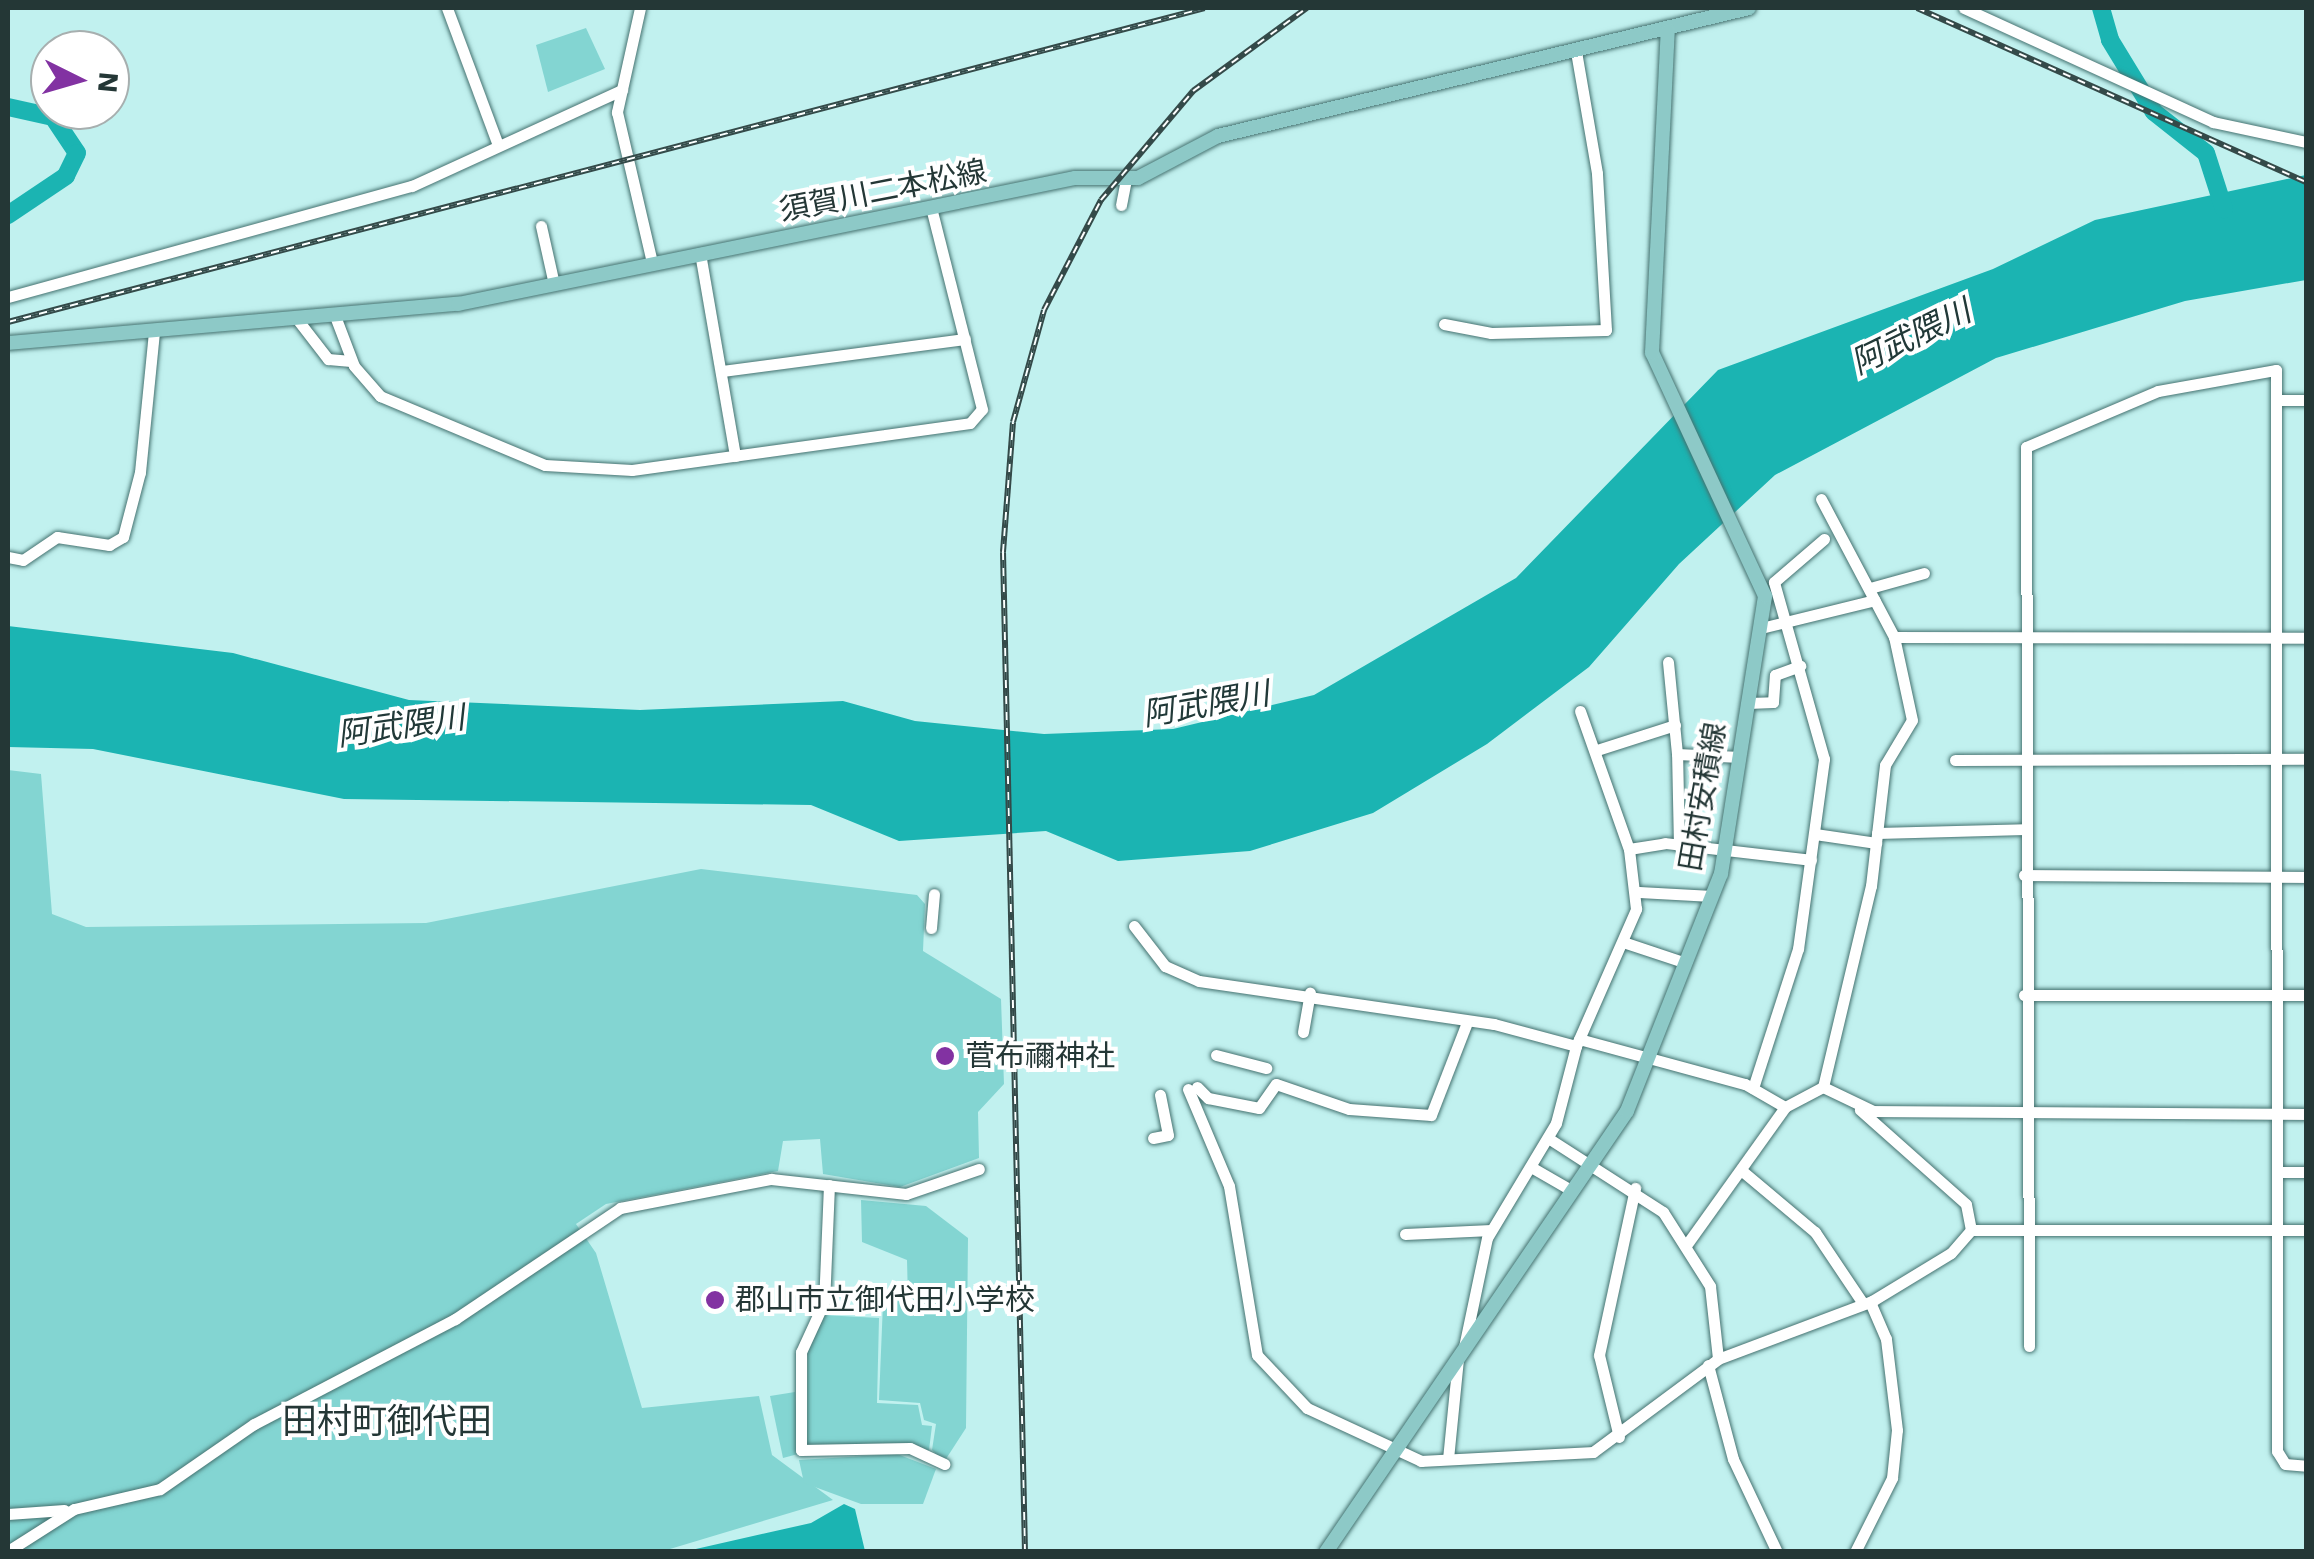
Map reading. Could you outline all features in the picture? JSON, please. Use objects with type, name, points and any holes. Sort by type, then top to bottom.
[{"type":"main road","name":"須賀川二本松線","points":[[8,344],[336,316],[554,284],[652,262],[932,212],[1075,178],[1126,180],[1218,136],[1668,31],[1749,8]]},
{"type":"main road","name":"田村安積線","points":[[1326,1552],[1627,1112],[1726,852],[1764,588],[1742,534],[1672,403],[1652,341],[1668,31]]},
{"type":"street","points":[[447,8],[498,145]]},
{"type":"street","points":[[640,8],[618,112],[652,262]]},
{"type":"street","points":[[1964,8],[2213,122],[2306,142]]},
{"type":"street","points":[[1444,324],[1491,333],[1606,330],[1597,173],[1576,52]]},
{"type":"street","points":[[8,297],[338,210],[622,90]]},
{"type":"street","points":[[1120,205],[1126,180]]},
{"type":"street","points":[[336,316],[351,361],[393,404],[531,462],[632,470],[974,422],[982,408],[932,212]]},
{"type":"street","points":[[542,226],[554,284]]},
{"type":"street","points":[[700,254],[735,456]]},
{"type":"street","points":[[297,319],[328,359],[351,361]]},
{"type":"street","points":[[8,558],[22,560],[62,536],[106,545],[122,537],[140,472],[154,331]]},
{"type":"street","points":[[722,371],[965,339]]},
{"type":"street","points":[[2029,1346],[2024,1229],[2024,758],[2030,443],[2151,394],[2276,370],[2281,400],[2278,1451],[2285,1464],[2306,1466]]},
{"type":"street","points":[[2281,400],[2306,400]]},
{"type":"street","points":[[1821,499],[1894,637],[1913,712],[1884,765],[1876,838],[1824,1087]]},
{"type":"street","points":[[1753,1088],[1796,960],[1815,834],[1822,742],[1784,623],[1778,571],[1824,540]]},
{"type":"street","points":[[1761,628],[1872,594],[1924,573]]},
{"type":"street","points":[[1894,637],[2306,638]]},
{"type":"street","points":[[1668,662],[1677,754],[1679,846]]},
{"type":"street","points":[[1748,703],[1773,702],[1775,675],[1800,666]]},
{"type":"street","points":[[1448,1459],[1461,1351],[1491,1230],[1548,1138],[1578,1043],[1623,942],[1639,892],[1597,750],[1580,711]]},
{"type":"street","points":[[1597,750],[1675,725]]},
{"type":"street","points":[[1677,754],[1740,757]]},
{"type":"street","points":[[1954,760],[2306,760]]},
{"type":"street","points":[[1815,834],[1876,838],[2025,829]]},
{"type":"street","points":[[1629,849],[1679,846],[1811,860]]},
{"type":"street","points":[[2024,875],[2306,877]]},
{"type":"street","points":[[1639,892],[1712,896]]},
{"type":"street","points":[[931,928],[934,894]]},
{"type":"street","points":[[1134,926],[1165,966],[1190,978],[1310,993],[1648,1056],[1753,1088],[1785,1106]]},
{"type":"street","points":[[1623,942],[1682,962]]},
{"type":"street","points":[[1303,1032],[1310,993]]},
{"type":"street","points":[[2024,995],[2306,995]]},
{"type":"street","points":[[1467,1022],[1431,1114],[1349,1110],[1276,1084],[1258,1108],[1208,1098],[1192,1088],[1229,1186],[1257,1356],[1293,1399],[1393,1451],[1448,1459],[1573,1457],[1619,1437],[1713,1362],[1866,1302],[1945,1257],[1971,1230],[2306,1230]]},
{"type":"street","points":[[1216,1055],[1266,1068]]},
{"type":"street","points":[[1687,1244],[1785,1106],[1824,1087]]},
{"type":"street","points":[[1824,1087],[1860,1110],[1936,1186],[1964,1200],[1971,1230]]},
{"type":"street","points":[[1153,1138],[1168,1135],[1160,1095]]},
{"type":"street","points":[[1860,1110],[2306,1114]]},
{"type":"street","points":[[1548,1138],[1635,1188],[1687,1244],[1715,1302],[1713,1362],[1733,1458],[1777,1552]]},
{"type":"street","points":[[1531,1167],[1571,1190]]},
{"type":"street","points":[[8,1514],[74,1509],[160,1489],[254,1424],[455,1318],[620,1208],[756,1179],[906,1194],[979,1168]]},
{"type":"street","points":[[1741,1170],[1815,1232],[1866,1302],[1886,1339],[1897,1430],[1892,1478],[1856,1552]]},
{"type":"street","points":[[2280,1172],[2306,1172]]},
{"type":"street","points":[[829,1184],[824,1302],[800,1352],[801,1450],[915,1448],[944,1464]]},
{"type":"street","points":[[1619,1437],[1599,1355],[1635,1188]]},
{"type":"street","points":[[1405,1234],[1491,1230]]},
{"type":"street","points":[[8,1550],[74,1509]]},
{"type":"shaded area","points":[[586,28],[605,69],[548,92],[536,45]]},
{"type":"shaded area","points":[[8,770],[41,774],[52,914],[86,927],[426,923],[701,869],[917,895],[925,904],[923,951],[1001,999],[1004,1084],[978,1112],[979,1158],[900,1187],[823,1174],[820,1139],[783,1141],[778,1171],[606,1204],[576,1224],[596,1253],[642,1408],[759,1396],[772,1455],[833,1500],[660,1552],[8,1552]]},
{"type":"shaded area","points":[[861,1200],[926,1206],[968,1238],[966,1428],[944,1462],[932,1450],[936,1424],[924,1420],[920,1403],[879,1400],[883,1303],[908,1300],[907,1260],[862,1242]]},
{"type":"shaded area","points":[[823,1315],[879,1318],[877,1403],[918,1405],[922,1425],[932,1426],[929,1450],[807,1450],[808,1347]]},
{"type":"shaded area","points":[[795,1392],[798,1454],[783,1458],[770,1396]]},
{"type":"shaded area","points":[[897,1454],[936,1469],[923,1504],[861,1504],[804,1483],[799,1460]]},
{"type":"water","name":"阿武隈川","points":[[2306,175],[2306,280],[2185,301],[1996,358],[1775,475],[1679,564],[1589,667],[1487,744],[1373,813],[1250,851],[1118,861],[1046,831],[899,841],[811,805],[344,799],[93,749],[8,747],[8,626],[233,653],[409,700],[640,710],[843,701],[915,721],[1044,734],[1173,729],[1314,695],[1516,578],[1718,370],[1993,269],[2095,220]]},
{"type":"water","points":[[844,1504],[855,1509],[865,1551],[687,1551],[811,1523]]},
{"type":"waterway","points":[[2101,8],[2110,40],[2154,112],[2206,153],[2224,209]]},
{"type":"waterway","points":[[8,107],[53,117],[77,153],[66,176],[8,215]]},
{"type":"railway","points":[[8,322],[1205,8]]},
{"type":"railway","points":[[1025,1552],[1003,552],[1013,422],[1044,310],[1101,200],[1193,91],[1307,8]]},
{"type":"railway","points":[[1917,8],[2306,182]]},
{"type":"place","name":"菅布禰神社","points":[[945,1056]]},
{"type":"place","name":"郡山市立御代田小学校","points":[[715,1300]]},
{"type":"district","name":"田村町御代田","points":[[387,1421]]}]
